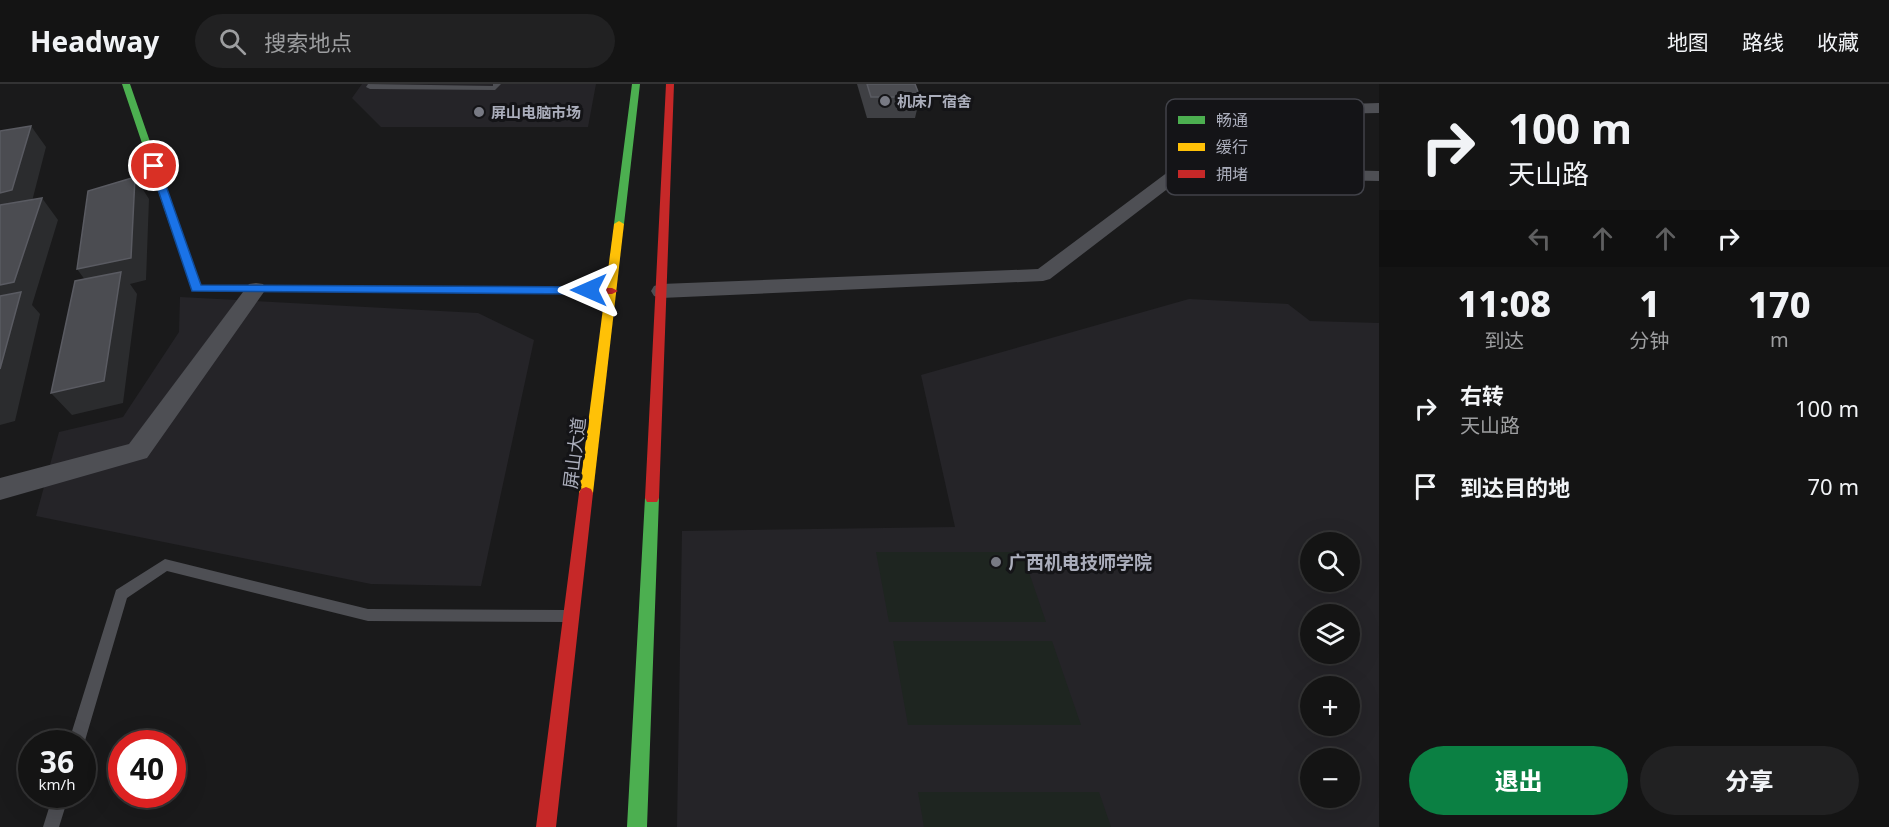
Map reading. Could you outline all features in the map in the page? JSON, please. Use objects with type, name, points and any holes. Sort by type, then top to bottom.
[{"type":"main road","points":[[126,84],[196,289],[612,291]]},
{"type":"main road","name":"屏山大道","points":[[546,827],[636,84]]},
{"type":"main road","points":[[637,827],[670,84]]},
{"type":"street","points":[[1364,108],[1379,108]]},
{"type":"street","points":[[1364,176],[1379,176]]},
{"type":"street","points":[[661,291],[1043,275],[1166,182]]},
{"type":"street","points":[[0,489],[138,451],[256,289]]},
{"type":"lane","points":[[372,84],[370,87],[495,88],[496,84]]},
{"type":"lane","points":[[80,730],[122,594],[165,565],[368,615],[572,616]]},
{"type":"lane","points":[[51,827],[57,808]]},
{"type":"shaded area","name":"屏山电脑市场","points":[[362,84],[596,84],[588,127],[381,127],[352,98]]},
{"type":"shaded area","points":[[180,297],[478,313],[534,340],[481,586],[371,584],[36,516],[59,432],[123,417],[179,332]]},
{"type":"shaded area","name":"广西机电技师学院","points":[[1189,299],[1288,304],[1310,321],[1379,323],[1379,827],[677,827],[682,531],[955,527],[921,375]]},
{"type":"shaded area","points":[[876,552],[1022,552],[1046,622],[889,622]]},
{"type":"shaded area","points":[[893,641],[1052,641],[1081,725],[908,725]]},
{"type":"shaded area","points":[[918,792],[1099,792],[1111,827],[924,827]]},
{"type":"building","points":[[867,84],[915,84],[920,97],[871,97]]},
{"type":"building","points":[[31,126],[12,190],[0,193],[0,131]]},
{"type":"building","points":[[135,177],[131,258],[77,269],[88,191]]},
{"type":"building","points":[[42,198],[14,282],[0,285],[0,205]]},
{"type":"building","points":[[121,272],[104,381],[51,393],[75,281]]},
{"type":"building","points":[[21,292],[0,369],[0,296]]},
{"type":"traffic: fast","points":[[126,84],[196,289],[312,290]]},
{"type":"traffic: fast","points":[[619,224],[636,84]]},
{"type":"traffic: fast","points":[[637,827],[652,498]]},
{"type":"traffic: slow","points":[[586,493],[619,224]]},
{"type":"traffic: jam","points":[[652,498],[670,84]]},
{"type":"traffic: jam","points":[[312,290],[612,291]]},
{"type":"traffic: jam","points":[[546,827],[586,493]]},
{"type":"place","name":"机床厂宿舍","points":[[885,101]]},
{"type":"place","name":"屏山电脑市场","points":[[479,112]]},
{"type":"place","name":"广西机电技师学院","points":[[996,562]]},
{"type":"route","points":[[154,166],[196,289],[589,290]]}]
